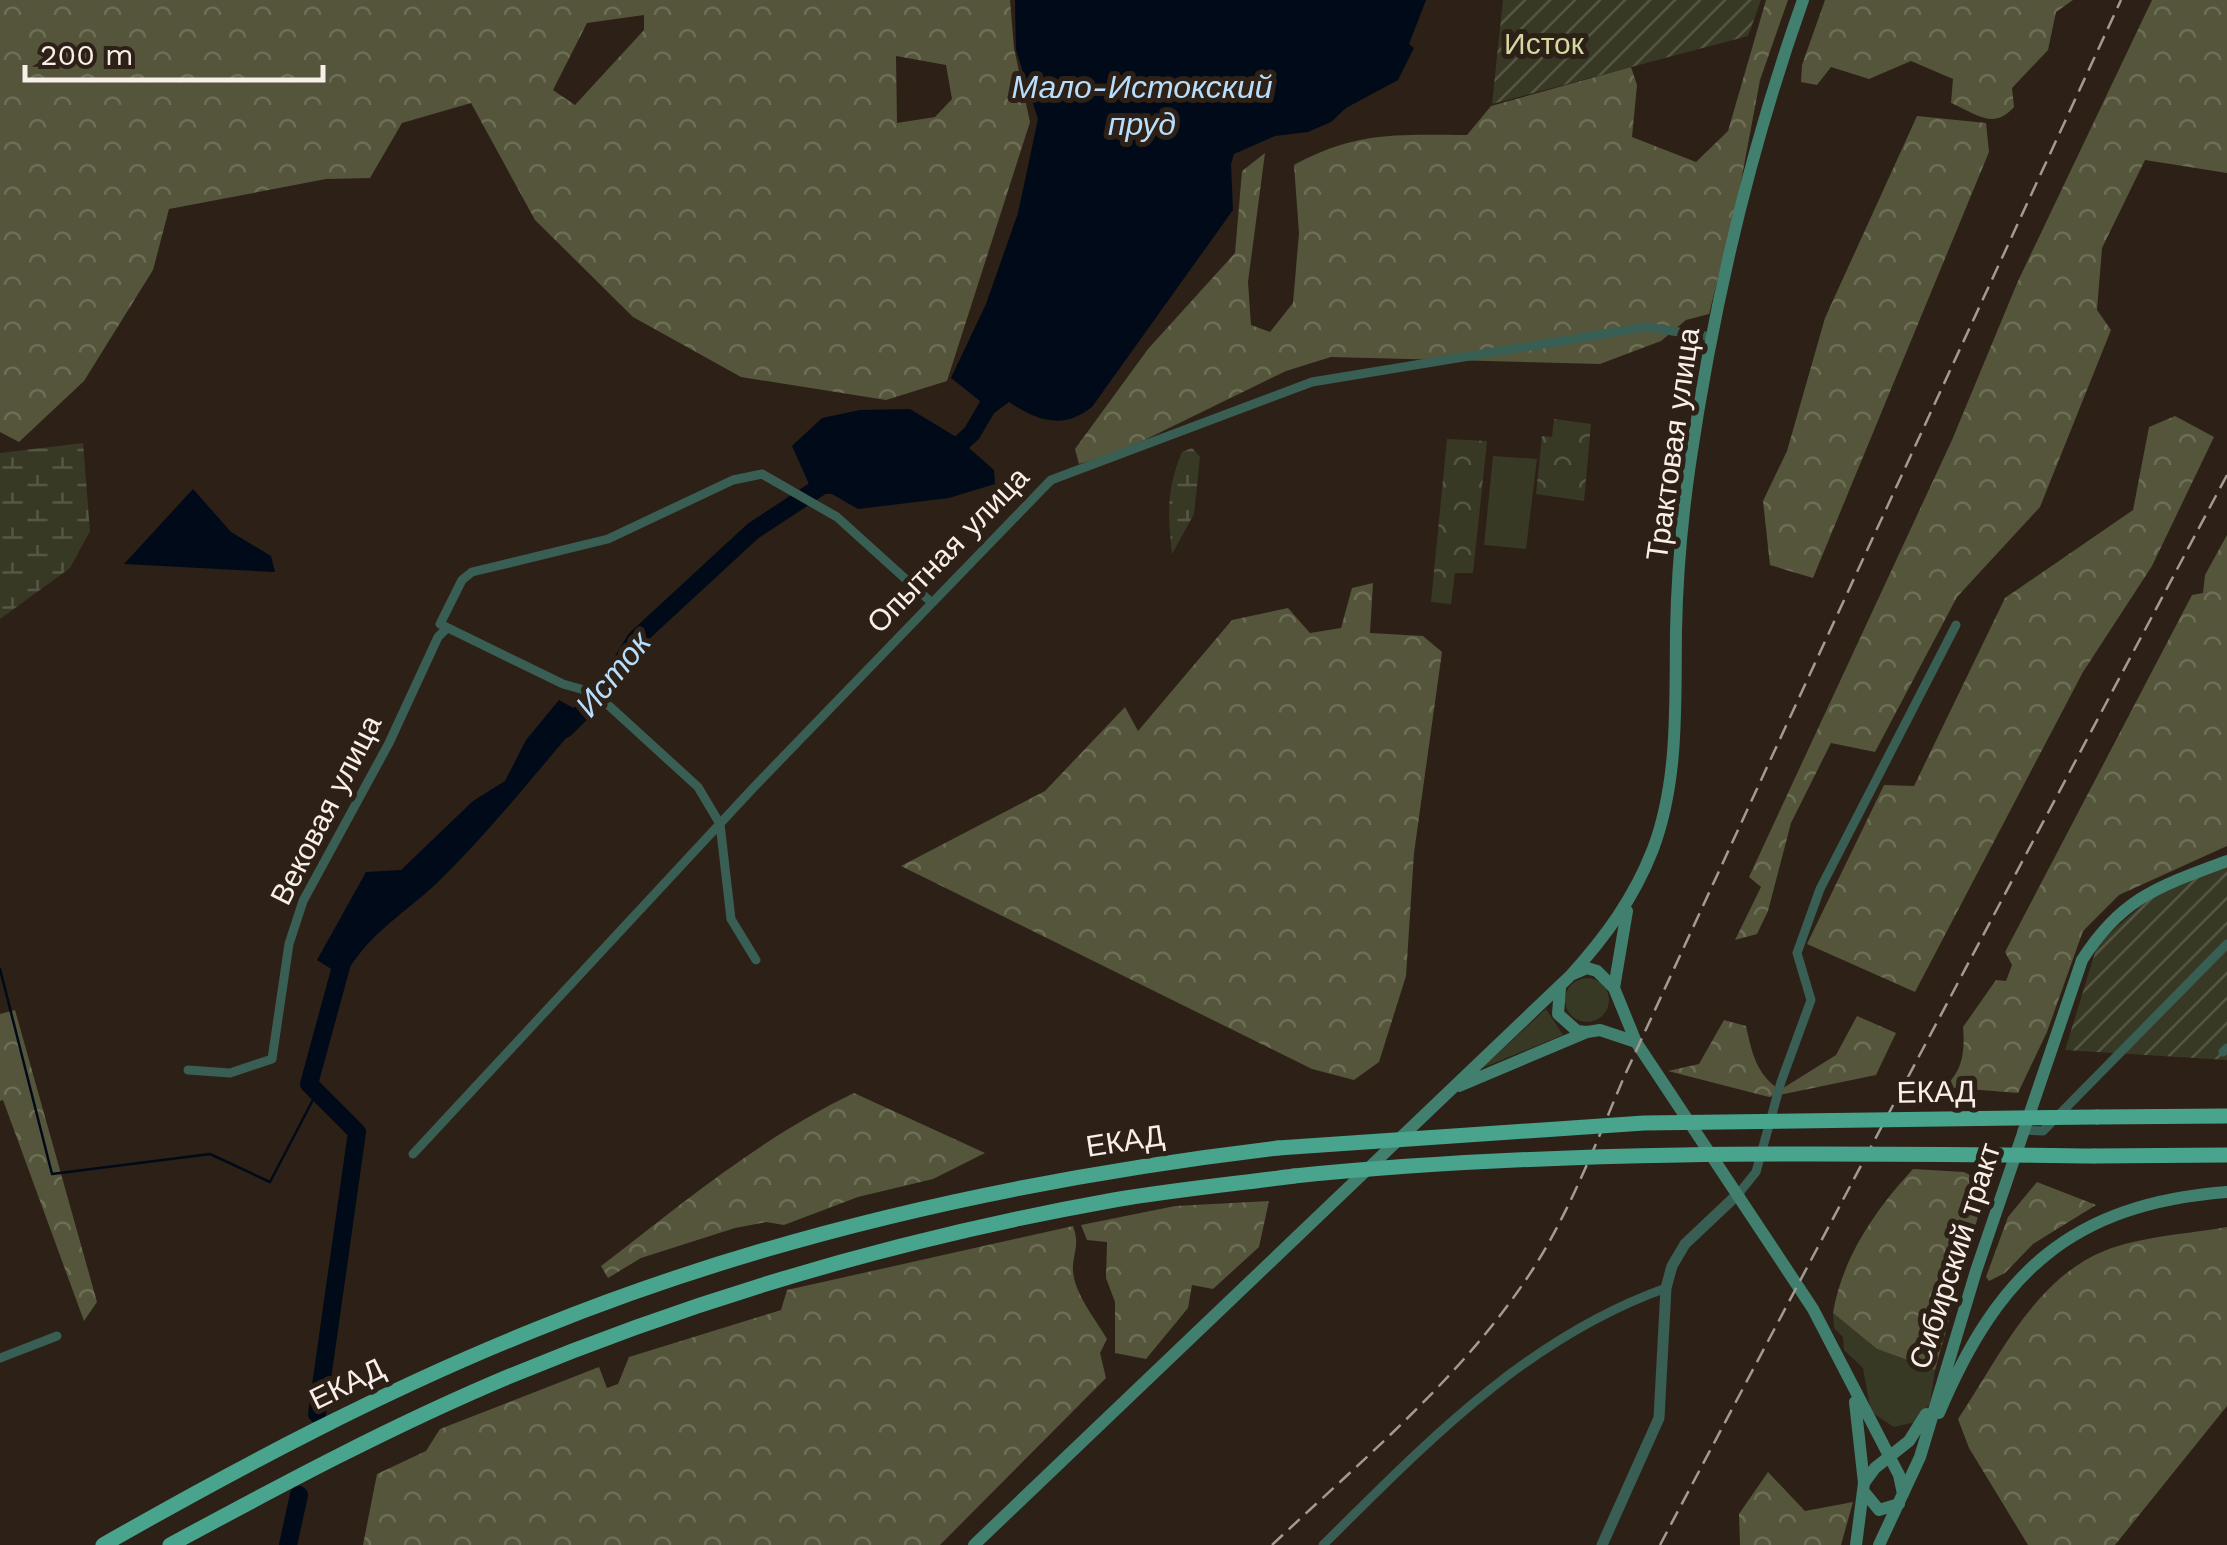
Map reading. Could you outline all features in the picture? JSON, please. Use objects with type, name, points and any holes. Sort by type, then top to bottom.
[{"type":"highway","name":"ЕКАД","points":[[103,1545],[270,1452],[456,1363],[685,1275],[790,1242],[930,1208],[1164,1162],[1278,1148],[1644,1122],[2227,1116]]},
{"type":"highway","name":"ЕКАД","points":[[170,1545],[363,1445],[508,1377],[724,1297],[880,1252],[1116,1200],[1294,1176],[1569,1157],[1830,1153],[2227,1156]]},
{"type":"main road","name":"Трактовая улица","points":[[1630,899],[1654,848],[1668,796],[1683,530],[1712,336],[1773,85],[1803,0]]},
{"type":"main road","name":"Сибирский тракт","points":[[1879,1545],[1920,1457],[2072,983],[2104,928],[2137,897],[2227,861]]},
{"type":"main road","points":[[974,1545],[1566,980],[1608,934],[1630,899]]},
{"type":"main road","points":[[1452,1089],[1594,1031],[1614,1015],[1617,954],[1630,899]]},
{"type":"main road","points":[[1636,1042],[1564,1022],[1558,1014],[1566,980],[1587,968],[1597,971],[1616,992],[1636,1042],[1813,1309],[1896,1471],[1902,1499],[1879,1510],[1868,1502],[1864,1486],[1852,1390]]},
{"type":"main road","points":[[1920,1457],[1971,1344],[2002,1295],[2030,1267],[2127,1209],[2160,1200],[2227,1192]]},
{"type":"main road","name":"Сибирский тракт","points":[[1856,1545],[1864,1486],[1874,1468],[1918,1428],[1936,1399]]},
{"type":"main road","points":[[1874,1430],[1896,1442],[1918,1428]]},
{"type":"main road","points":[[1874,1468],[1896,1471]]},
{"type":"street","name":"Опытная улица","points":[[413,1154],[720,824],[1051,480],[1312,382],[1646,327],[1712,336]]},
{"type":"street","name":"Вековая улица","points":[[188,1070],[230,1073],[272,1058],[289,944],[303,901],[368,784],[462,580],[472,572],[608,539],[746,476],[762,474],[806,496],[931,602]]},
{"type":"street","points":[[1602,1545],[1659,1418],[1666,1288],[1685,1244],[1756,1172],[1780,1082],[1811,1000],[1797,953],[1820,890],[1956,625]]},
{"type":"street","points":[[444,626],[562,684],[600,696],[698,788],[720,824],[731,919],[756,960]]},
{"type":"street","points":[[2022,1130],[2044,1131],[2227,944]]},
{"type":"street","points":[[1323,1545],[1482,1393],[1535,1354],[1610,1308],[1666,1288]]},
{"type":"street","points":[[0,1358],[57,1336]]},
{"type":"green space","points":[[0,0],[1010,0],[1014,48],[1030,122],[947,381],[886,400],[741,377],[633,317],[535,220],[471,103],[402,123],[370,178],[326,179],[169,209],[153,270],[84,381],[19,442],[0,432]],"holes":[[[644,15],[644,30],[575,105],[553,90],[587,23]],[[896,56],[946,65],[952,99],[935,117],[897,123]]]},
{"type":"green space","name":"Исток","points":[[1503,0],[1761,0],[1748,36],[1492,104]]},
{"type":"green space","points":[[1766,0],[1788,0],[1760,80],[1737,203],[1709,314],[1686,320],[1661,341],[1600,364],[1331,357],[1286,371],[1122,451],[1079,464],[1075,449],[1148,349],[1235,253],[1242,171],[1265,153],[1248,282],[1251,325],[1270,332],[1293,303],[1299,233],[1294,165],[1338,146],[1378,137],[1467,135],[1491,106],[1631,67],[1637,85],[1632,137],[1696,162],[1728,131]]},
{"type":"green space","points":[[1825,0],[2073,0],[2056,12],[2048,50],[2012,88],[2014,107],[1991,119],[1951,103],[1953,79],[1911,61],[1869,79],[1831,67],[1817,85],[1801,82],[1802,65]]},
{"type":"green space","points":[[2152,0],[2227,0],[2227,173],[2145,160],[2102,248],[2097,310],[2111,330],[2040,507],[1957,597],[1875,752],[1831,743],[1791,823],[1768,911],[1757,934],[1735,940],[1761,887],[1749,877],[1952,440],[2018,281]]},
{"type":"green space","points":[[1917,116],[1986,123],[1989,152],[1813,578],[1770,565],[1763,501],[1787,451],[1825,318]]},
{"type":"green space","points":[[2175,416],[2214,437],[2152,566],[2083,672],[1915,992],[1807,944],[1884,785],[1914,786],[2005,598],[2133,510],[2149,427]]},
{"type":"green space","points":[[1554,419],[1591,424],[1584,501],[1536,494],[1542,436],[1552,437]]},
{"type":"green space","points":[[1447,439],[1487,441],[1473,573],[1455,573],[1451,604],[1431,602]]},
{"type":"green space","points":[[83,443],[90,531],[70,568],[0,619],[0,453]]},
{"type":"green space","points":[[1192,448],[1200,457],[1194,514],[1172,554],[1171,490],[1182,452]]},
{"type":"green space","points":[[1493,456],[1537,459],[1526,549],[1484,545]]},
{"type":"green space","points":[[2227,535],[2227,846],[2119,895],[2083,931],[2047,1032],[2018,1093],[1944,1087],[1961,1060],[1963,1027],[1996,980],[2006,981],[2012,965],[2005,952],[2192,595],[2203,593],[2205,575]]},
{"type":"green space","points":[[1373,583],[1370,633],[1423,636],[1442,652],[1414,853],[1406,976],[1379,1062],[1354,1080],[1312,1069],[901,866],[1045,791],[1125,707],[1138,731],[1232,620],[1288,608],[1310,633],[1341,628],[1352,588]]},
{"type":"green space","points":[[2227,867],[2227,1060],[2065,1050],[2098,943],[2156,893]]},
{"type":"green space","points":[[1587,978],[1603,984],[1609,1000],[1603,1016],[1587,1022],[1571,1016],[1565,1000],[1571,984]]},
{"type":"green space","points":[[1546,1009],[1563,1035],[1482,1068]]},
{"type":"green space","points":[[15,1010],[97,1302],[84,1321],[3,1100],[0,1101],[0,1014]]},
{"type":"green space","points":[[1857,1016],[1896,1033],[1876,1075],[1769,1097],[1668,1071],[1699,1064],[1724,1020],[1746,1026],[1760,1070],[1780,1090],[1836,1055]]},
{"type":"green space","points":[[854,1093],[985,1153],[933,1179],[858,1197],[784,1225],[766,1222],[735,1228],[641,1258],[608,1278],[601,1266],[692,1195],[786,1130]]},
{"type":"green space","points":[[1913,1169],[1964,1172],[1981,1181],[1982,1202],[1935,1370],[1877,1349],[1833,1313],[1844,1273],[1862,1235]]},
{"type":"green space","points":[[2037,1182],[2096,1205],[2033,1244],[2005,1273],[1989,1281],[1986,1277],[2008,1217]]},
{"type":"green space","points":[[1269,1201],[1259,1247],[1213,1289],[1192,1285],[1188,1308],[1146,1359],[1115,1353],[1115,1302],[1106,1278],[1107,1242],[1087,1240],[1081,1225],[1175,1206]]},
{"type":"green space","points":[[1073,1226],[1073,1274],[1080,1294],[1107,1339],[1100,1353],[1106,1378],[940,1545],[363,1545],[377,1474],[426,1451],[440,1429],[599,1367],[607,1388],[618,1384],[629,1357],[781,1310],[787,1290]]},
{"type":"green space","points":[[2227,1227],[2227,1406],[2115,1545],[2028,1545],[1969,1448],[1958,1419],[2019,1324],[2057,1281],[2079,1264],[2133,1242]]},
{"type":"green space","points":[[1833,1313],[1877,1349],[1935,1370],[1930,1404],[1916,1422],[1894,1427],[1871,1412],[1863,1368],[1844,1350],[1843,1337],[1834,1328]]},
{"type":"green space","points":[[1768,1472],[1805,1511],[1853,1502],[1841,1545],[1740,1545],[1739,1514]]},
{"type":"water","name":"Мало-Истокский пруд","points":[[1015,0],[1426,0],[1409,44],[1414,48],[1398,80],[1346,108],[1331,122],[1308,132],[1275,136],[1234,154],[1233,210],[1092,407],[1060,421],[1040,418],[1009,402],[986,419],[978,411],[980,401],[951,378],[986,304],[1018,213],[1038,119],[1016,50]]},
{"type":"water","points":[[910,409],[958,438],[972,433],[975,437],[969,448],[994,470],[995,484],[949,498],[858,509],[832,494],[813,493],[792,446],[822,418],[860,410]]},
{"type":"water","points":[[193,489],[231,532],[271,556],[275,572],[124,564]]},
{"type":"water","points":[[559,700],[586,715],[475,844],[436,884],[374,937],[344,977],[317,960],[366,872],[401,870],[473,801],[505,781],[526,740]]},
{"type":"waterway","name":"Исток","points":[[956,448],[972,433],[993,397]]},
{"type":"waterway","name":"Исток","points":[[565,729],[606,688],[636,639],[753,531],[832,479]]},
{"type":"waterway","name":"Исток","points":[[317,1414],[357,1132],[309,1084],[345,952]]},
{"type":"waterway","points":[[0,969],[52,1174],[210,1154],[270,1182],[317,1092]]},
{"type":"waterway","name":"Исток","points":[[288,1545],[299,1495]]},
{"type":"railway","points":[[1272,1545],[1444,1380],[1506,1308],[1547,1246],[2121,0]]},
{"type":"railway","points":[[1660,1545],[2227,475]]}]
